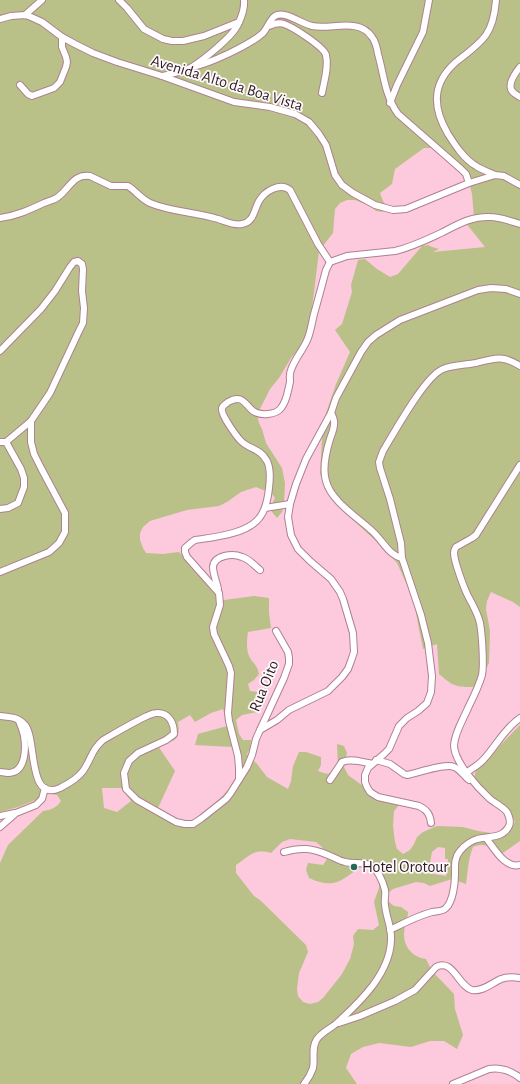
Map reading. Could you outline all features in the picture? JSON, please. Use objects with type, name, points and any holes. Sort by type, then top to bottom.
[{"type":"street","points":[[0,19],[11,16],[25,15],[42,0]]},
{"type":"street","points":[[118,0],[127,8],[144,29],[168,40],[183,41],[204,36],[238,22]]},
{"type":"street","points":[[192,67],[233,32],[238,22],[244,0]]},
{"type":"street","points":[[390,102],[423,32],[429,0]]},
{"type":"street","points":[[495,175],[477,167],[465,157],[452,140],[438,116],[437,94],[443,77],[455,64],[477,45],[489,30],[495,13],[496,0]]},
{"type":"street","points":[[162,76],[203,65],[250,42],[263,33],[273,18],[280,14],[313,27],[357,26],[368,32],[375,42],[390,102],[398,114],[462,169],[466,174],[469,183]]},
{"type":"street","name":"Avenida Alto da Boa Vista","points":[[25,15],[42,22],[62,36],[93,53],[117,62],[162,76],[234,102],[270,107],[295,114],[309,122],[319,134],[326,145],[338,180],[342,185],[375,205],[393,210],[406,209],[469,183],[495,175],[504,176],[520,185]]},
{"type":"street","points":[[269,26],[275,23],[284,23],[317,44],[325,52],[327,64],[322,93]]},
{"type":"street","points":[[20,85],[28,94],[32,96],[54,88],[60,82],[67,62],[62,47],[62,36]]},
{"type":"street","points":[[520,67],[510,88],[514,94],[520,97]]},
{"type":"street","points":[[0,218],[11,217],[58,197],[74,180],[78,177],[86,175],[111,186],[128,186],[142,198],[158,206],[208,216],[235,224],[243,224],[249,221],[254,215],[259,201],[263,196],[270,190],[282,186],[292,194],[315,238],[330,262]]},
{"type":"street","points":[[219,593],[187,557],[185,548],[196,540],[220,536],[241,530],[248,527],[260,517],[268,498],[270,470],[262,455],[256,449],[242,442],[233,431],[222,411],[223,405],[239,398],[246,402],[255,412],[262,414],[278,411],[281,407],[287,396],[291,370],[308,337],[326,270],[330,262],[347,256],[403,250],[424,242],[470,219],[490,217],[500,218],[520,224]]},
{"type":"street","points":[[0,351],[41,309],[74,262],[78,261],[82,264],[82,291],[84,308],[83,323],[50,393],[31,421],[3,442],[21,469],[24,478],[24,487],[18,503],[8,508],[0,509]]},
{"type":"street","points":[[0,716],[19,720],[25,724],[28,730],[34,767],[38,779],[45,788],[50,790],[68,784],[82,772],[97,745],[102,740],[156,713],[164,714],[171,719],[174,726],[174,734],[166,740],[138,753],[128,761],[124,773],[126,789],[137,800],[176,822],[185,824],[193,824],[226,799],[247,767],[260,730],[277,720],[289,710],[328,691],[348,669],[354,652],[354,633],[340,592],[331,579],[298,549],[291,536],[288,517],[296,484],[306,459],[331,413],[336,398],[361,352],[368,342],[385,328],[400,320],[478,290],[491,288],[506,289],[520,294]]},
{"type":"street","points":[[432,823],[430,816],[424,808],[378,797],[370,792],[365,782],[365,775],[368,768],[389,749],[399,726],[427,703],[431,692],[432,676],[428,643],[422,615],[402,558],[401,543],[379,462],[383,451],[417,395],[438,371],[449,367],[467,365],[495,358],[512,360],[520,366]]},
{"type":"street","points":[[331,413],[334,421],[333,431],[326,452],[326,481],[334,496],[341,504],[373,531],[391,552],[402,558]]},
{"type":"street","points":[[0,572],[49,552],[60,543],[65,532],[65,513],[34,454],[31,442],[31,421]]},
{"type":"street","points":[[390,930],[422,914],[442,911],[446,908],[452,899],[455,874],[454,863],[459,852],[469,843],[477,839],[495,837],[501,834],[510,825],[510,819],[506,811],[491,800],[474,782],[456,756],[454,745],[457,733],[481,677],[483,666],[480,622],[461,576],[454,552],[456,547],[476,534],[520,465]]},
{"type":"street","points":[[265,508],[290,504]]},
{"type":"street","points":[[239,779],[238,756],[229,721],[230,666],[214,634],[213,627],[220,605],[213,567],[215,562],[221,557],[234,555],[249,560],[260,570]]},
{"type":"street","name":"Rua Oito","points":[[260,730],[284,678],[290,658],[276,631]]},
{"type":"street","points":[[467,772],[484,760],[506,731],[520,718]]},
{"type":"street","points":[[0,772],[10,773],[15,771],[23,762],[25,747],[24,734],[19,720]]},
{"type":"street","points":[[330,780],[342,762],[353,761],[390,764],[407,775],[445,766],[453,766],[468,780],[474,782]]},
{"type":"street","points":[[0,816],[16,813],[36,805],[42,799],[45,788]]},
{"type":"street","points":[[0,827],[16,813]]},
{"type":"street","points":[[486,838],[502,858],[509,864],[515,866],[520,865]]},
{"type":"street","points":[[284,852],[296,849],[308,849],[326,854],[345,862],[370,865],[377,872],[385,890],[385,905],[392,940],[383,972],[359,1002],[337,1024]]},
{"type":"street","points":[[304,1084],[313,1067],[313,1050],[316,1041],[321,1034],[337,1024],[360,1016],[415,990],[436,966],[440,964],[446,965],[451,969],[467,987],[472,990],[483,989],[506,978],[520,978]]},
{"type":"street","points":[[453,1084],[489,1069],[500,1068],[515,1074],[520,1078]]},
{"type":"green space","points":[[0,0],[520,0],[520,607],[513,602],[491,592],[487,601],[486,609],[490,631],[489,663],[479,683],[473,687],[462,687],[451,683],[439,674],[437,644],[423,649],[413,598],[397,563],[378,543],[341,509],[327,489],[320,474],[323,422],[336,384],[350,352],[335,330],[342,324],[352,292],[351,285],[358,260],[365,259],[390,277],[398,274],[422,246],[428,245],[439,249],[433,252],[485,247],[465,222],[466,217],[474,217],[470,186],[457,168],[433,148],[424,148],[395,169],[392,184],[380,193],[387,206],[383,212],[376,211],[370,206],[355,200],[347,200],[340,203],[335,209],[333,233],[319,251],[309,333],[306,340],[291,358],[279,378],[270,389],[257,415],[266,443],[282,468],[285,483],[284,505],[282,512],[277,518],[272,512],[272,504],[275,498],[271,492],[256,487],[241,492],[219,506],[187,510],[150,521],[143,527],[140,533],[140,540],[146,553],[163,554],[179,552],[210,585],[217,598],[224,600],[254,596],[269,598],[271,628],[248,632],[248,653],[259,674],[248,684],[250,691],[257,692],[262,698],[257,712],[242,715],[236,720],[239,734],[243,740],[251,740],[250,748],[247,754],[267,777],[288,789],[291,781],[293,766],[299,752],[306,752],[321,757],[321,765],[318,771],[329,774],[338,767],[337,744],[344,746],[347,753],[344,767],[348,775],[363,786],[368,792],[399,805],[394,811],[393,826],[397,849],[403,854],[410,850],[417,837],[423,832],[437,826],[463,827],[498,834],[505,833],[511,829],[515,822],[511,815],[497,805],[474,778],[476,770],[520,725],[520,841],[500,855],[485,845],[473,847],[469,861],[466,884],[452,879],[430,886],[424,883],[416,882],[393,889],[387,894],[388,901],[394,906],[401,907],[408,912],[404,939],[410,951],[421,958],[426,959],[432,971],[454,994],[455,1009],[463,1035],[457,1049],[444,1041],[430,1041],[411,1047],[379,1043],[363,1047],[351,1054],[346,1068],[357,1084],[0,1084],[0,863],[8,845],[43,811],[53,808],[61,801],[57,795],[43,792],[41,798],[0,812]],"holes":[[[223,709],[227,726],[198,734],[195,745],[232,747],[237,762],[235,782],[199,820],[184,823],[158,808],[175,771],[158,746],[168,743],[177,737],[179,728],[178,722],[190,715],[195,722],[211,713]],[[102,788],[121,788],[131,801],[117,812],[104,808]],[[290,839],[316,842],[322,847],[327,859],[323,865],[308,863],[306,870],[309,878],[318,882],[338,882],[363,865],[375,873],[379,880],[379,888],[374,902],[379,925],[373,930],[358,929],[353,936],[354,944],[350,959],[342,974],[323,998],[318,1002],[310,1004],[303,1002],[298,996],[297,989],[299,973],[308,952],[306,945],[260,900],[254,896],[236,873],[236,865],[248,856],[256,852],[271,853],[282,842]],[[438,847],[445,848],[445,859],[448,859],[446,876],[428,873],[432,852]]]},
{"type":"place","name":"Hotel Orotour","points":[[354,867]]}]
